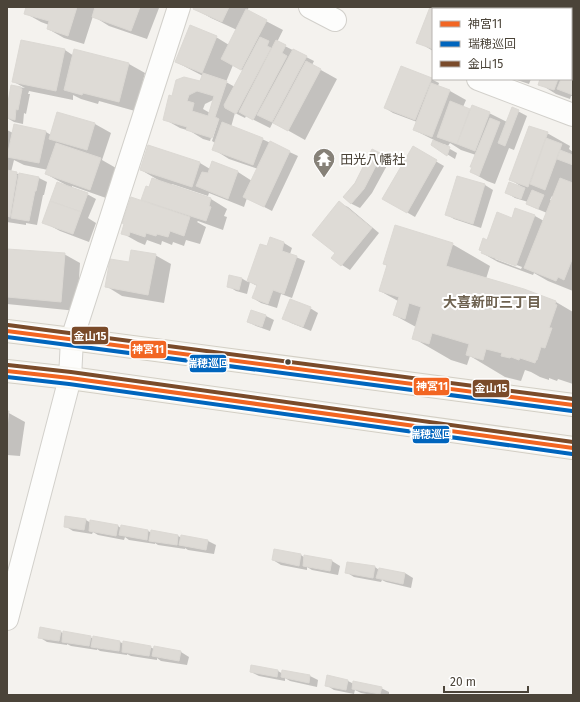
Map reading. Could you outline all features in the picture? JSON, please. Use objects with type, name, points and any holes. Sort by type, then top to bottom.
[{"type":"street","points":[[7,619],[70,378],[72,339],[179,7]]},
{"type":"street","points":[[310,7],[335,20]]},
{"type":"street","points":[[481,80],[573,115]]},
{"type":"street","points":[[7,331],[573,405]]},
{"type":"street","points":[[7,371],[70,378],[573,448]]},
{"type":"building","points":[[26,7],[77,7],[68,36],[47,29],[49,21],[24,14]]},
{"type":"building","points":[[95,7],[140,7],[131,31],[92,17]]},
{"type":"building","points":[[194,7],[229,7],[222,22],[193,9]]},
{"type":"building","points":[[430,7],[448,8],[432,8],[432,49],[416,43]]},
{"type":"building","points":[[504,7],[524,7],[524,8]]},
{"type":"building","points":[[528,7],[547,7],[547,8]]},
{"type":"building","points":[[573,7],[573,24],[572,8],[560,8]]},
{"type":"building","points":[[246,9],[267,20],[241,70],[221,59]]},
{"type":"building","points":[[190,25],[217,36],[202,73],[175,62]]},
{"type":"building","points":[[260,37],[269,41],[267,46],[271,48],[236,114],[225,108],[224,105]]},
{"type":"building","points":[[21,40],[65,49],[56,91],[12,82]]},
{"type":"building","points":[[276,40],[286,45],[282,53],[287,56],[253,120],[239,112]]},
{"type":"building","points":[[573,43],[573,95],[557,89],[561,80],[572,80]]},
{"type":"building","points":[[74,49],[129,63],[119,102],[64,90]]},
{"type":"building","points":[[293,49],[307,56],[272,122],[257,115]]},
{"type":"building","points":[[306,61],[321,69],[288,131],[273,123]]},
{"type":"building","points":[[401,66],[432,78],[415,120],[384,108]]},
{"type":"building","points":[[203,73],[227,81],[215,117],[219,119],[212,138],[186,130],[187,127],[163,120],[169,95],[172,96],[176,80],[184,77],[200,81]],"holes":[[[197,91],[214,96],[208,116],[192,111],[194,103],[187,101],[189,95]]]},
{"type":"building","points":[[540,80],[558,80],[554,90],[538,85]]},
{"type":"building","points":[[431,83],[450,90],[432,137],[413,130]]},
{"type":"building","points":[[11,85],[21,87],[20,88],[22,89],[18,110],[16,109],[15,120],[7,118],[7,108]]},
{"type":"building","points":[[450,101],[470,109],[457,144],[437,137]]},
{"type":"building","points":[[472,105],[490,112],[475,151],[457,144]]},
{"type":"building","points":[[512,107],[519,110],[505,146],[498,143]]},
{"type":"building","points":[[57,112],[95,123],[87,150],[49,139]]},
{"type":"building","points":[[490,118],[500,122],[479,176],[470,172],[472,167],[470,167]]},
{"type":"building","points":[[222,122],[263,138],[253,165],[212,150]]},
{"type":"building","points":[[14,124],[46,131],[39,163],[7,157]]},
{"type":"building","points":[[529,126],[548,132],[528,187],[509,180]]},
{"type":"building","points":[[546,138],[562,144],[545,190],[530,184]]},
{"type":"building","points":[[433,140],[450,147],[447,156],[431,145]]},
{"type":"building","points":[[270,141],[290,151],[264,207],[243,197]]},
{"type":"building","points":[[56,143],[101,158],[90,190],[45,174]]},
{"type":"building","points":[[148,145],[200,162],[192,187],[140,170]]},
{"type":"building","points":[[413,146],[437,160],[407,213],[382,199]]},
{"type":"building","points":[[372,149],[382,154],[364,189],[351,204],[343,197],[355,183]]},
{"type":"building","points":[[560,150],[573,155],[573,165],[557,159]]},
{"type":"building","points":[[212,161],[238,171],[228,199],[196,186],[202,172],[208,173]]},
{"type":"building","points":[[7,170],[17,172],[10,217],[7,216]]},
{"type":"building","points":[[19,173],[39,177],[29,221],[11,218]]},
{"type":"building","points":[[457,176],[485,184],[473,224],[445,215]]},
{"type":"building","points":[[152,178],[211,198],[209,206],[211,207],[206,221],[141,200],[146,186],[149,187]]},
{"type":"building","points":[[560,178],[573,183],[573,257],[564,280],[558,277],[556,281],[524,268]]},
{"type":"building","points":[[57,182],[88,193],[81,212],[50,201]]},
{"type":"building","points":[[509,182],[525,188],[521,199],[505,193]]},
{"type":"building","points":[[532,190],[544,195],[538,209],[526,204]]},
{"type":"building","points":[[131,197],[190,217],[184,236],[170,231],[168,237],[146,233],[145,237],[130,232],[129,236],[121,234],[124,224],[122,223]]},
{"type":"building","points":[[50,201],[81,212],[73,234],[42,223]]},
{"type":"building","points":[[339,201],[372,228],[341,266],[331,258],[335,253],[312,235]]},
{"type":"building","points":[[515,208],[535,215],[516,266],[481,253],[482,251],[479,250],[483,238],[487,240],[497,212],[512,218]]},
{"type":"building","points":[[395,225],[453,243],[446,266],[524,289],[556,301],[555,304],[557,305],[549,328],[552,328],[545,348],[541,347],[535,363],[520,358],[519,360],[501,356],[502,353],[486,349],[483,360],[466,355],[469,344],[432,333],[429,344],[412,339],[421,307],[409,303],[405,319],[393,315],[399,297],[379,291],[387,265],[383,264]]},
{"type":"building","points":[[270,237],[284,242],[282,251],[297,256],[284,294],[273,290],[268,304],[252,298],[257,285],[247,281],[260,244],[267,246]]},
{"type":"building","points":[[7,249],[65,253],[61,302],[7,297]]},
{"type":"building","points":[[131,250],[156,254],[148,295],[105,287],[110,259],[129,262]]},
{"type":"building","points":[[229,275],[242,278],[239,290],[227,287]]},
{"type":"building","points":[[290,299],[311,307],[303,327],[282,319]]},
{"type":"building","points":[[251,310],[266,315],[262,327],[247,322]]},
{"type":"building","points":[[7,411],[9,411],[7,427]]},
{"type":"building","points":[[65,516],[86,519],[84,530],[64,527]]},
{"type":"building","points":[[90,520],[118,525],[116,536],[89,531]]},
{"type":"building","points":[[121,525],[148,530],[147,540],[119,535]]},
{"type":"building","points":[[151,530],[178,535],[177,545],[149,541]]},
{"type":"building","points":[[181,535],[208,540],[206,550],[179,545]]},
{"type":"building","points":[[274,549],[301,554],[299,566],[272,560]]},
{"type":"building","points":[[304,555],[332,560],[330,571],[303,566]]},
{"type":"building","points":[[347,562],[375,566],[373,578],[345,573]]},
{"type":"building","points":[[379,568],[405,573],[403,584],[376,578]]},
{"type":"building","points":[[40,627],[61,631],[59,641],[38,638]]},
{"type":"building","points":[[63,631],[91,636],[89,646],[62,642]]},
{"type":"building","points":[[93,636],[120,641],[119,651],[91,647]]},
{"type":"building","points":[[123,641],[151,646],[149,656],[122,652]]},
{"type":"building","points":[[154,646],[181,651],[179,661],[152,656]]},
{"type":"building","points":[[251,665],[278,670],[277,677],[250,672]]},
{"type":"building","points":[[282,670],[310,675],[309,683],[281,677]]},
{"type":"building","points":[[327,675],[348,680],[346,690],[325,686]]},
{"type":"building","points":[[353,681],[382,687],[380,694],[352,689]]},
{"type":"transit line","name":"金山15","points":[[8,325],[573,399]]},
{"type":"transit line","name":"神宮11","points":[[7,331],[573,405]]},
{"type":"transit line","name":"瑞穂巡回","points":[[7,337],[572,411]]},
{"type":"transit line","name":"金山15","points":[[8,365],[71,372],[573,442]]},
{"type":"transit line","name":"神宮11","points":[[7,371],[70,378],[573,448]]},
{"type":"transit line","name":"瑞穂巡回","points":[[7,377],[69,384],[572,454]]},
{"type":"place","name":"田光八幡社","points":[[324,178]]},
{"type":"district","name":"大喜新町三丁目","points":[[492,302]]}]
